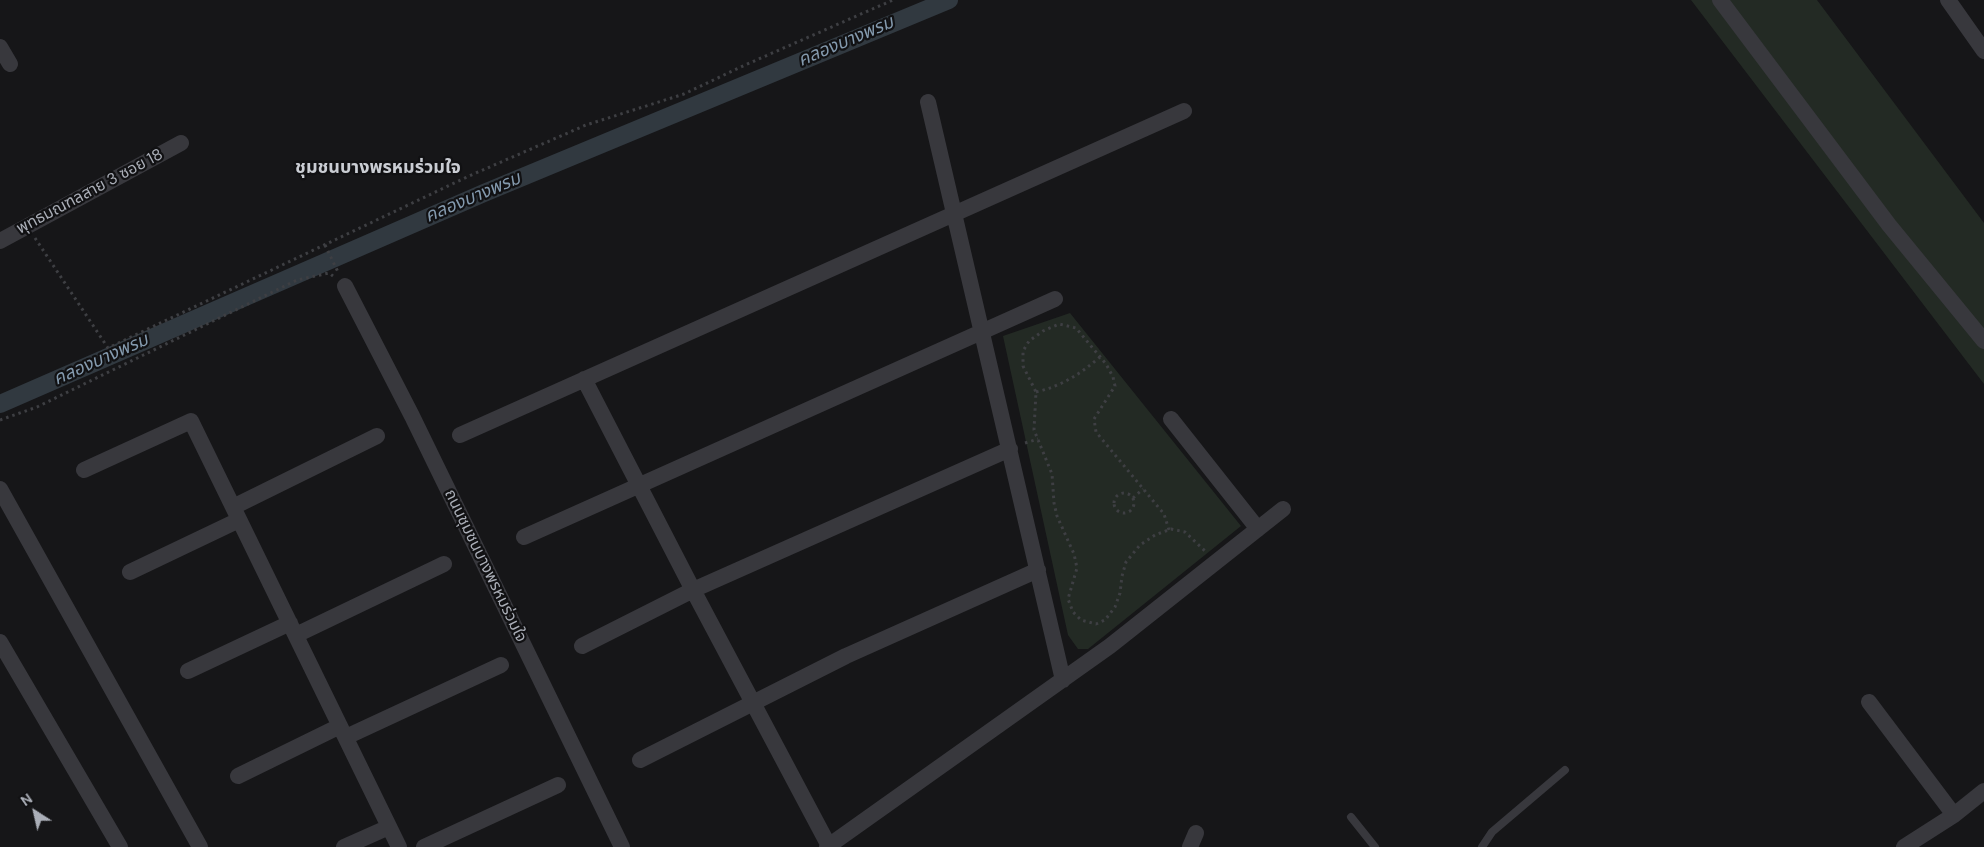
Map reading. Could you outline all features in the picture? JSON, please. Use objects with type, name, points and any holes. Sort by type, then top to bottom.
[{"type":"street","points":[[1720,0],[1889,225],[1984,341]]},
{"type":"street","points":[[1948,0],[1984,51]]},
{"type":"street","points":[[0,48],[10,64]]},
{"type":"street","points":[[928,102],[1063,680]]},
{"type":"street","points":[[460,434],[1184,111]]},
{"type":"street","name":"พุทธมณฑลสาย 3 ซอย 18","points":[[0,241],[181,143]]},
{"type":"street","name":"ถนนชุมชนบางพรหมร่วมใจ","points":[[345,286],[416,425],[622,847]]},
{"type":"street","points":[[524,537],[1055,300]]},
{"type":"street","points":[[584,379],[828,846],[1110,646],[1283,509]]},
{"type":"street","points":[[1171,419],[1258,529]]},
{"type":"street","points":[[84,470],[191,421],[399,847]]},
{"type":"street","points":[[130,572],[377,436]]},
{"type":"street","points":[[582,646],[693,590],[1010,449]]},
{"type":"street","points":[[0,489],[200,847]]},
{"type":"street","points":[[188,671],[293,629],[444,564]]},
{"type":"street","points":[[640,760],[846,656],[1038,570]]},
{"type":"street","points":[[0,642],[120,847]]},
{"type":"street","points":[[238,776],[501,665]]},
{"type":"street","points":[[1869,702],[1954,815]]},
{"type":"street","points":[[424,847],[558,785]]},
{"type":"street","points":[[1906,846],[1954,815],[1984,792]]},
{"type":"street","points":[[344,847],[390,827]]},
{"type":"lane","points":[[1482,847],[1492,832],[1565,770]]},
{"type":"lane","points":[[1351,817],[1375,847]]},
{"type":"path","points":[[26,226],[108,348],[468,176],[586,125],[684,94],[893,0]]},
{"type":"path","points":[[324,245],[337,270]]},
{"type":"path","points":[[0,420],[37,407],[297,280],[329,273]]},
{"type":"path","points":[[1169,530],[1164,514],[1096,432],[1094,419],[1115,386],[1113,377],[1100,357],[1076,328],[1059,324],[1043,331],[1029,341],[1023,351],[1023,366],[1036,392],[1034,430],[1052,474],[1057,516],[1074,554],[1077,568],[1068,599],[1073,612],[1081,620],[1096,624],[1105,620],[1115,607],[1120,593],[1126,562],[1140,545],[1155,535],[1169,530],[1185,532],[1215,563]]},
{"type":"path","points":[[1036,392],[1051,389],[1078,376],[1100,357]]},
{"type":"path","points":[[1132,498],[1143,489]]},
{"type":"path","points":[[1121,494],[1128,494],[1132,498],[1132,508],[1128,512],[1121,512],[1114,506],[1116,497],[1121,494]]},
{"type":"shaded area","points":[[1691,0],[1817,0],[1984,223],[1984,384]]},
{"type":"shaded area","points":[[1070,313],[1241,526],[1088,649],[1078,649],[1068,635],[1003,336]]},
{"type":"waterway","name":"คลองบางพรม","points":[[0,404],[484,193],[949,0]]},
{"type":"district","name":"ชุมชนบางพรหมร่วมใจ","points":[[378,168]]}]
